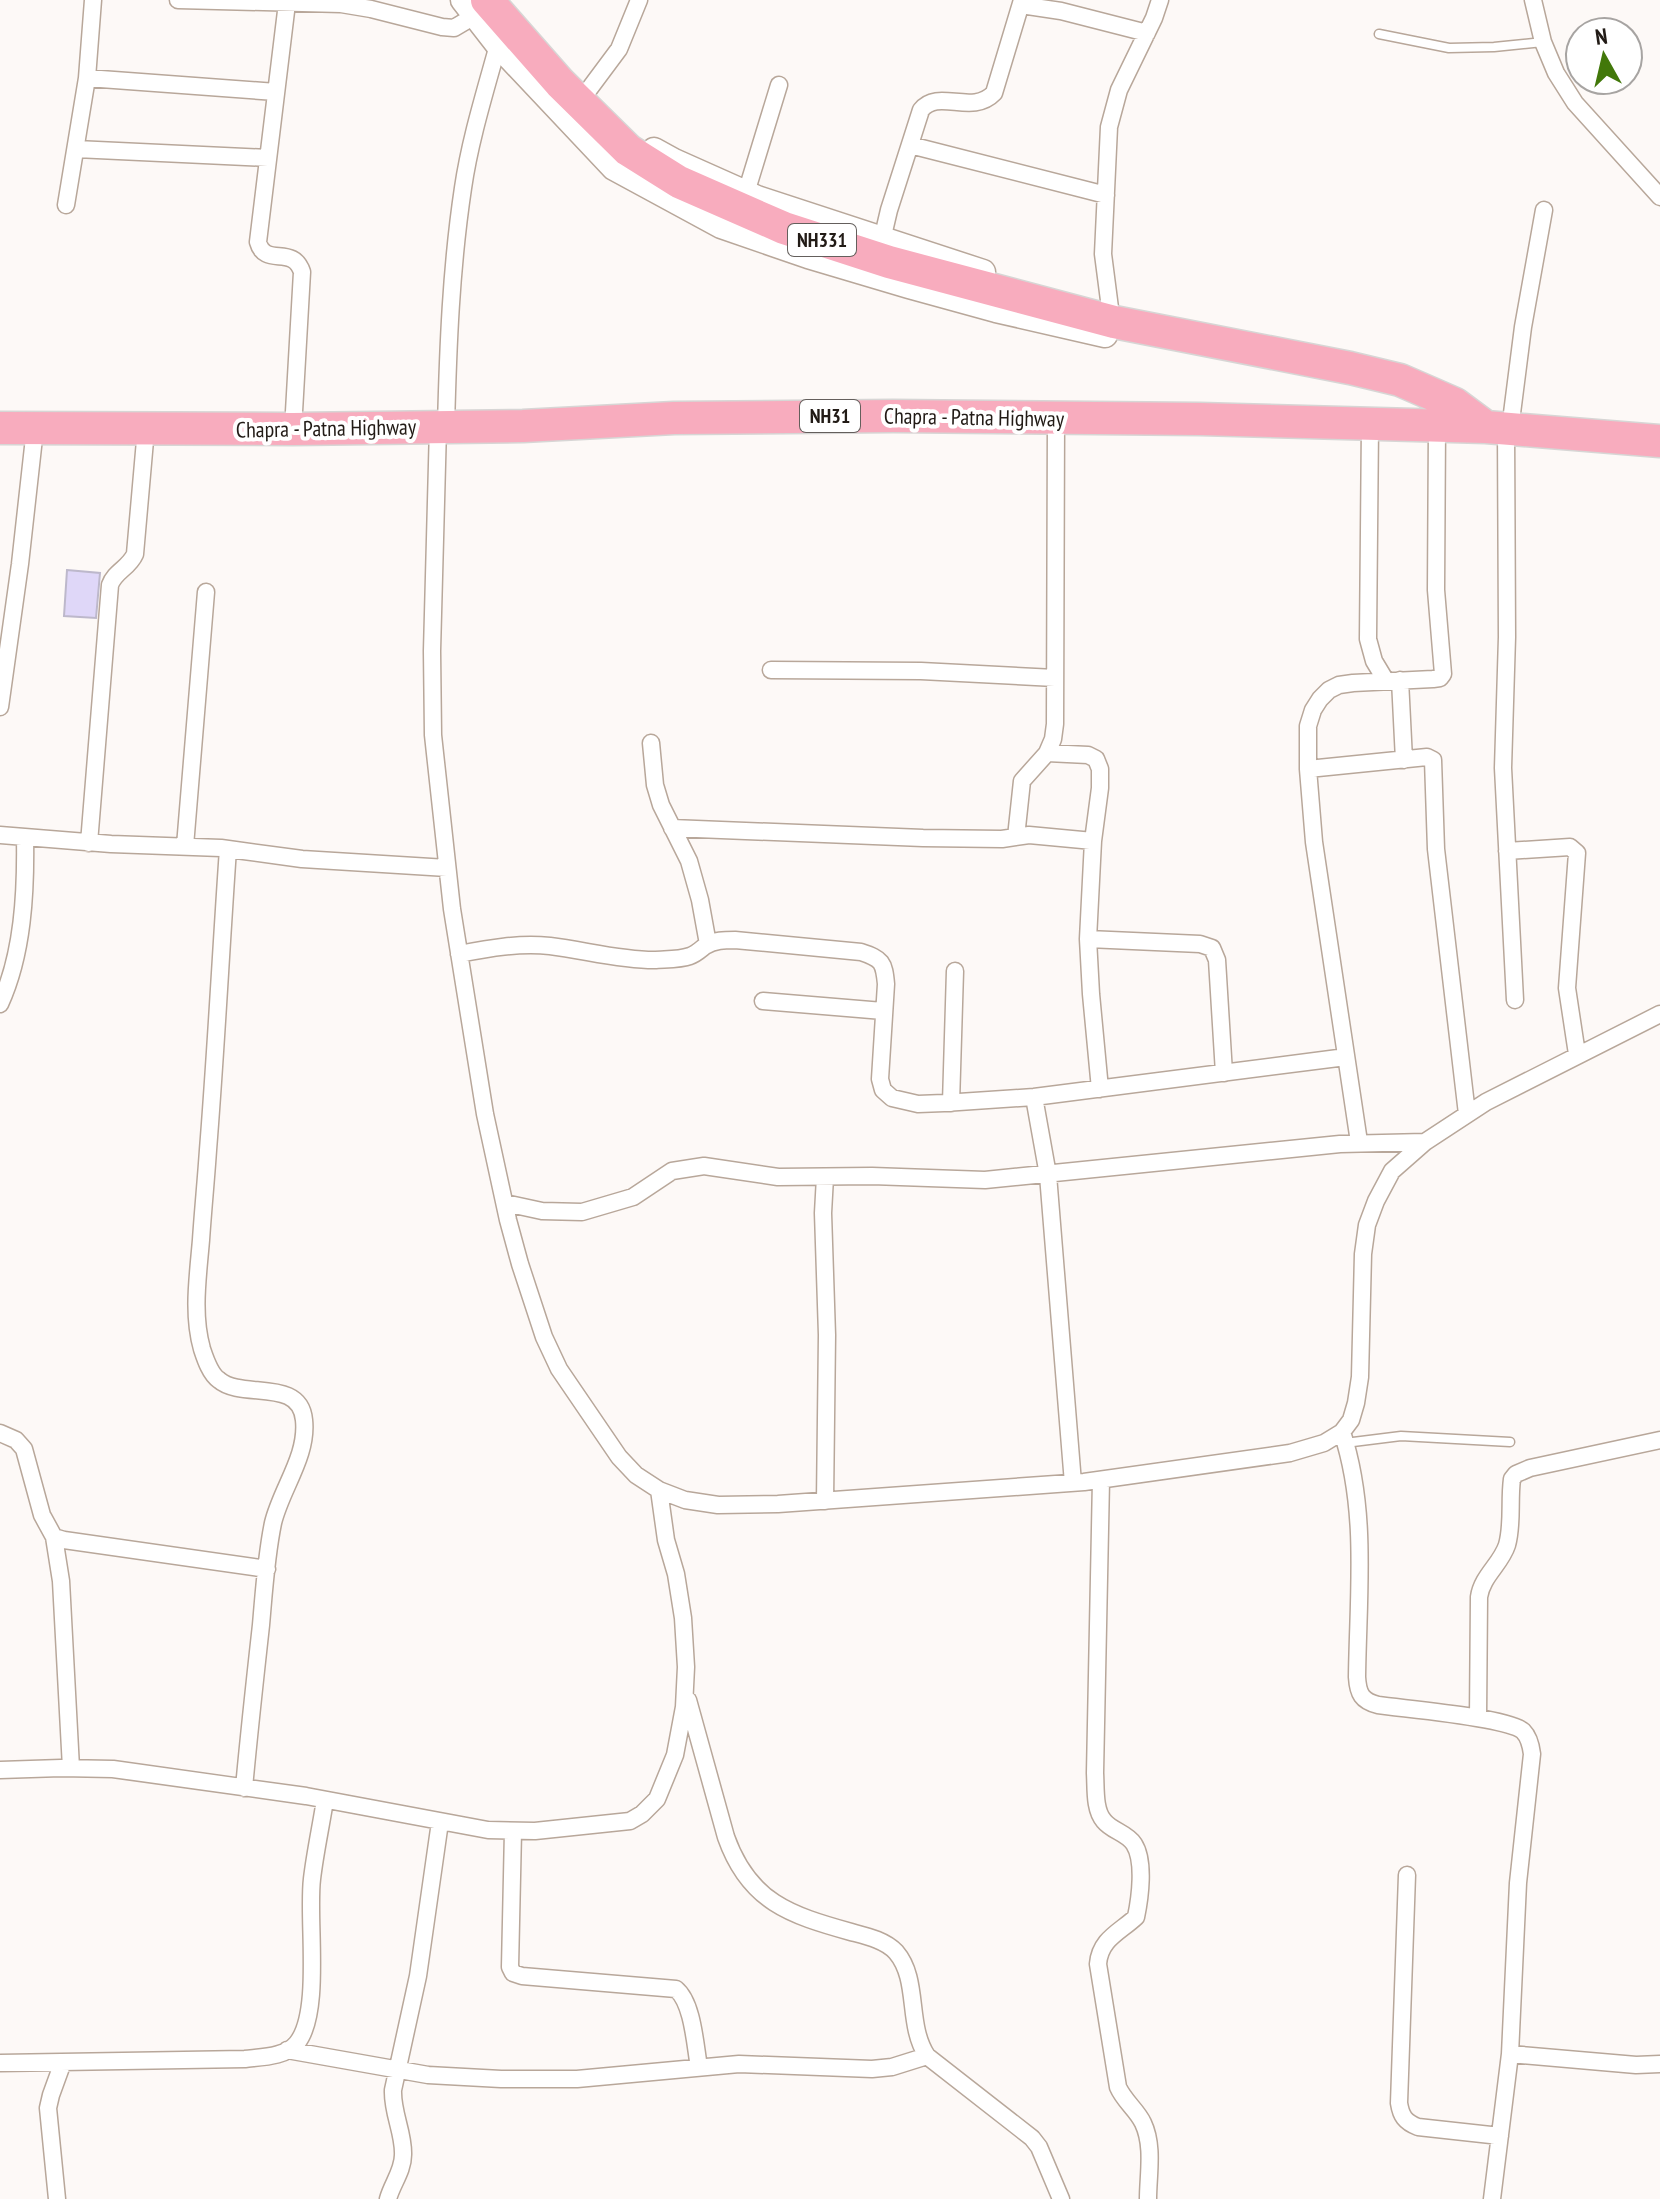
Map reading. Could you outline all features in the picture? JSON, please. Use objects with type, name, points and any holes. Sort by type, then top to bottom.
[{"type":"highway","name":"NH331","points":[[488,4],[560,83],[628,150],[679,182],[784,228],[889,262],[1099,318],[1400,380],[1501,428]]},
{"type":"highway","name":"Chapra - Patna Highway","points":[[0,428],[442,427],[796,416],[1200,419],[1501,428],[1660,441]]},
{"type":"street","points":[[66,205],[87,78],[93,0]]},
{"type":"street","points":[[178,0],[341,4],[454,28],[488,4]]},
{"type":"street","points":[[584,96],[619,49],[639,0]]},
{"type":"street","points":[[1110,308],[1103,254],[1109,127],[1119,90],[1160,0]]},
{"type":"street","points":[[1533,0],[1543,42],[1556,73],[1575,103],[1660,197]]},
{"type":"street","points":[[882,240],[921,110],[926,104],[938,100],[970,104],[988,99],[994,93],[1021,2],[1147,33]]},
{"type":"street","points":[[287,3],[258,242],[267,255],[291,257],[299,262],[302,272],[293,429]]},
{"type":"street","points":[[488,4],[584,96],[632,137],[674,161],[746,193],[1038,289],[1228,335],[1309,360]]},
{"type":"street","points":[[488,4],[498,45],[477,119],[463,187],[450,315],[442,427],[432,690],[434,750],[459,954],[485,1114],[520,1264],[539,1324],[559,1369],[619,1457],[636,1475],[659,1490],[685,1500],[718,1505],[825,1501],[1101,1480],[1290,1453],[1343,1438]]},
{"type":"street","points":[[498,45],[614,168],[721,226],[808,256],[996,310],[1225,358],[1309,360]]},
{"type":"street","points":[[87,78],[276,92]]},
{"type":"street","points":[[746,193],[779,85]]},
{"type":"street","points":[[910,145],[1106,195]]},
{"type":"street","points":[[76,149],[268,158]]},
{"type":"street","points":[[1515,1000],[1503,768],[1507,637],[1501,428],[1544,210]]},
{"type":"street","points":[[1016,837],[1022,781],[1047,753],[1055,724],[1056,418]]},
{"type":"street","points":[[1370,424],[1369,649],[1374,661],[1393,681],[1404,760]]},
{"type":"street","points":[[1359,1142],[1314,842],[1308,726],[1320,699],[1339,685],[1437,678],[1444,672],[1436,590],[1437,426]]},
{"type":"street","points":[[0,707],[35,429]]},
{"type":"street","points":[[89,843],[110,585],[113,576],[131,564],[135,554],[146,429]]},
{"type":"street","points":[[185,846],[206,592]]},
{"type":"street","points":[[771,670],[909,671],[1055,678]]},
{"type":"street","points":[[651,743],[655,785],[661,805],[692,869],[708,944]]},
{"type":"street","points":[[1047,753],[1088,755],[1096,759],[1100,769],[1088,939],[1100,1089]]},
{"type":"street","points":[[1308,769],[1430,757],[1434,763],[1436,849],[1467,1114]]},
{"type":"street","points":[[672,828],[923,838],[1002,839],[1029,835],[1093,841]]},
{"type":"street","points":[[0,835],[89,843],[228,849],[332,862],[447,868]]},
{"type":"street","points":[[0,1004],[12,969],[22,909],[25,837]]},
{"type":"street","points":[[1507,851],[1570,847],[1577,853],[1567,988],[1577,1054]]},
{"type":"street","points":[[228,849],[197,1311],[203,1351],[219,1381],[234,1387],[291,1397],[302,1408],[304,1421],[304,1437],[280,1498],[274,1523],[244,1788]]},
{"type":"street","points":[[1088,939],[1200,944],[1212,948],[1217,960],[1224,1073]]},
{"type":"street","points":[[459,954],[522,945],[632,958],[687,958],[708,944],[735,940],[861,952],[878,958],[885,969],[880,1079],[883,1090],[892,1098],[918,1104],[1034,1097],[1346,1057]]},
{"type":"street","points":[[951,1103],[955,971]]},
{"type":"street","points":[[763,1001],[883,1011]]},
{"type":"street","points":[[1492,2199],[1510,2054],[1518,1883],[1531,1745],[1524,1732],[1500,1722],[1378,1705],[1364,1701],[1359,1694],[1359,1518],[1355,1484],[1343,1438],[1356,1403],[1360,1377],[1363,1254],[1367,1225],[1392,1171],[1425,1142],[1486,1102],[1660,1014]]},
{"type":"street","points":[[1034,1097],[1048,1175],[1073,1483]]},
{"type":"street","points":[[505,1203],[542,1211],[582,1212],[633,1197],[672,1171],[704,1166],[778,1177],[985,1180],[1359,1142],[1425,1142]]},
{"type":"street","points":[[825,1177],[825,1501]]},
{"type":"street","points":[[0,1433],[16,1440],[24,1449],[42,1515],[54,1537],[63,1605],[71,1768]]},
{"type":"street","points":[[1478,1718],[1479,1597],[1482,1585],[1507,1544],[1512,1479],[1530,1468],[1660,1440]]},
{"type":"street","points":[[1101,1480],[1097,1803],[1102,1820],[1134,1844],[1141,1886],[1136,1917],[1105,1942],[1099,1952],[1098,1964],[1118,2087],[1143,2122],[1149,2138],[1148,2199]]},
{"type":"street","points":[[0,1770],[113,1769],[325,1800],[488,1830],[535,1831],[630,1821],[657,1799],[672,1765],[681,1734],[685,1691],[683,1618],[659,1490]]},
{"type":"street","points":[[54,1537],[267,1569]]},
{"type":"street","points":[[685,1691],[726,1837],[749,1882],[764,1896],[796,1915],[863,1935],[890,1947],[904,1964],[908,1975],[915,2028],[919,2044],[927,2056],[1032,2138],[1045,2158],[1061,2199]]},
{"type":"street","points":[[0,2063],[245,2059],[271,2056],[295,2045],[307,2016],[312,1963],[312,1878],[325,1800]]},
{"type":"street","points":[[388,2199],[403,2156],[392,2105],[393,2090],[418,1976],[440,1822]]},
{"type":"street","points":[[513,1831],[510,1967],[513,1973],[676,1989],[687,2003],[699,2067]]},
{"type":"street","points":[[1407,1875],[1400,2112],[1408,2123],[1418,2127],[1500,2136]]},
{"type":"street","points":[[287,2050],[442,2076],[528,2080],[577,2079],[739,2064],[872,2069],[892,2067],[927,2056]]},
{"type":"street","points":[[1510,2054],[1636,2065],[1660,2064]]},
{"type":"street","points":[[57,2199],[48,2108],[63,2062]]},
{"type":"lane","points":[[1379,34],[1449,48],[1543,42]]},
{"type":"lane","points":[[1343,1438],[1401,1436],[1510,1442]]},
{"type":"building","points":[[67,570],[100,573],[96,618],[64,616]]}]
